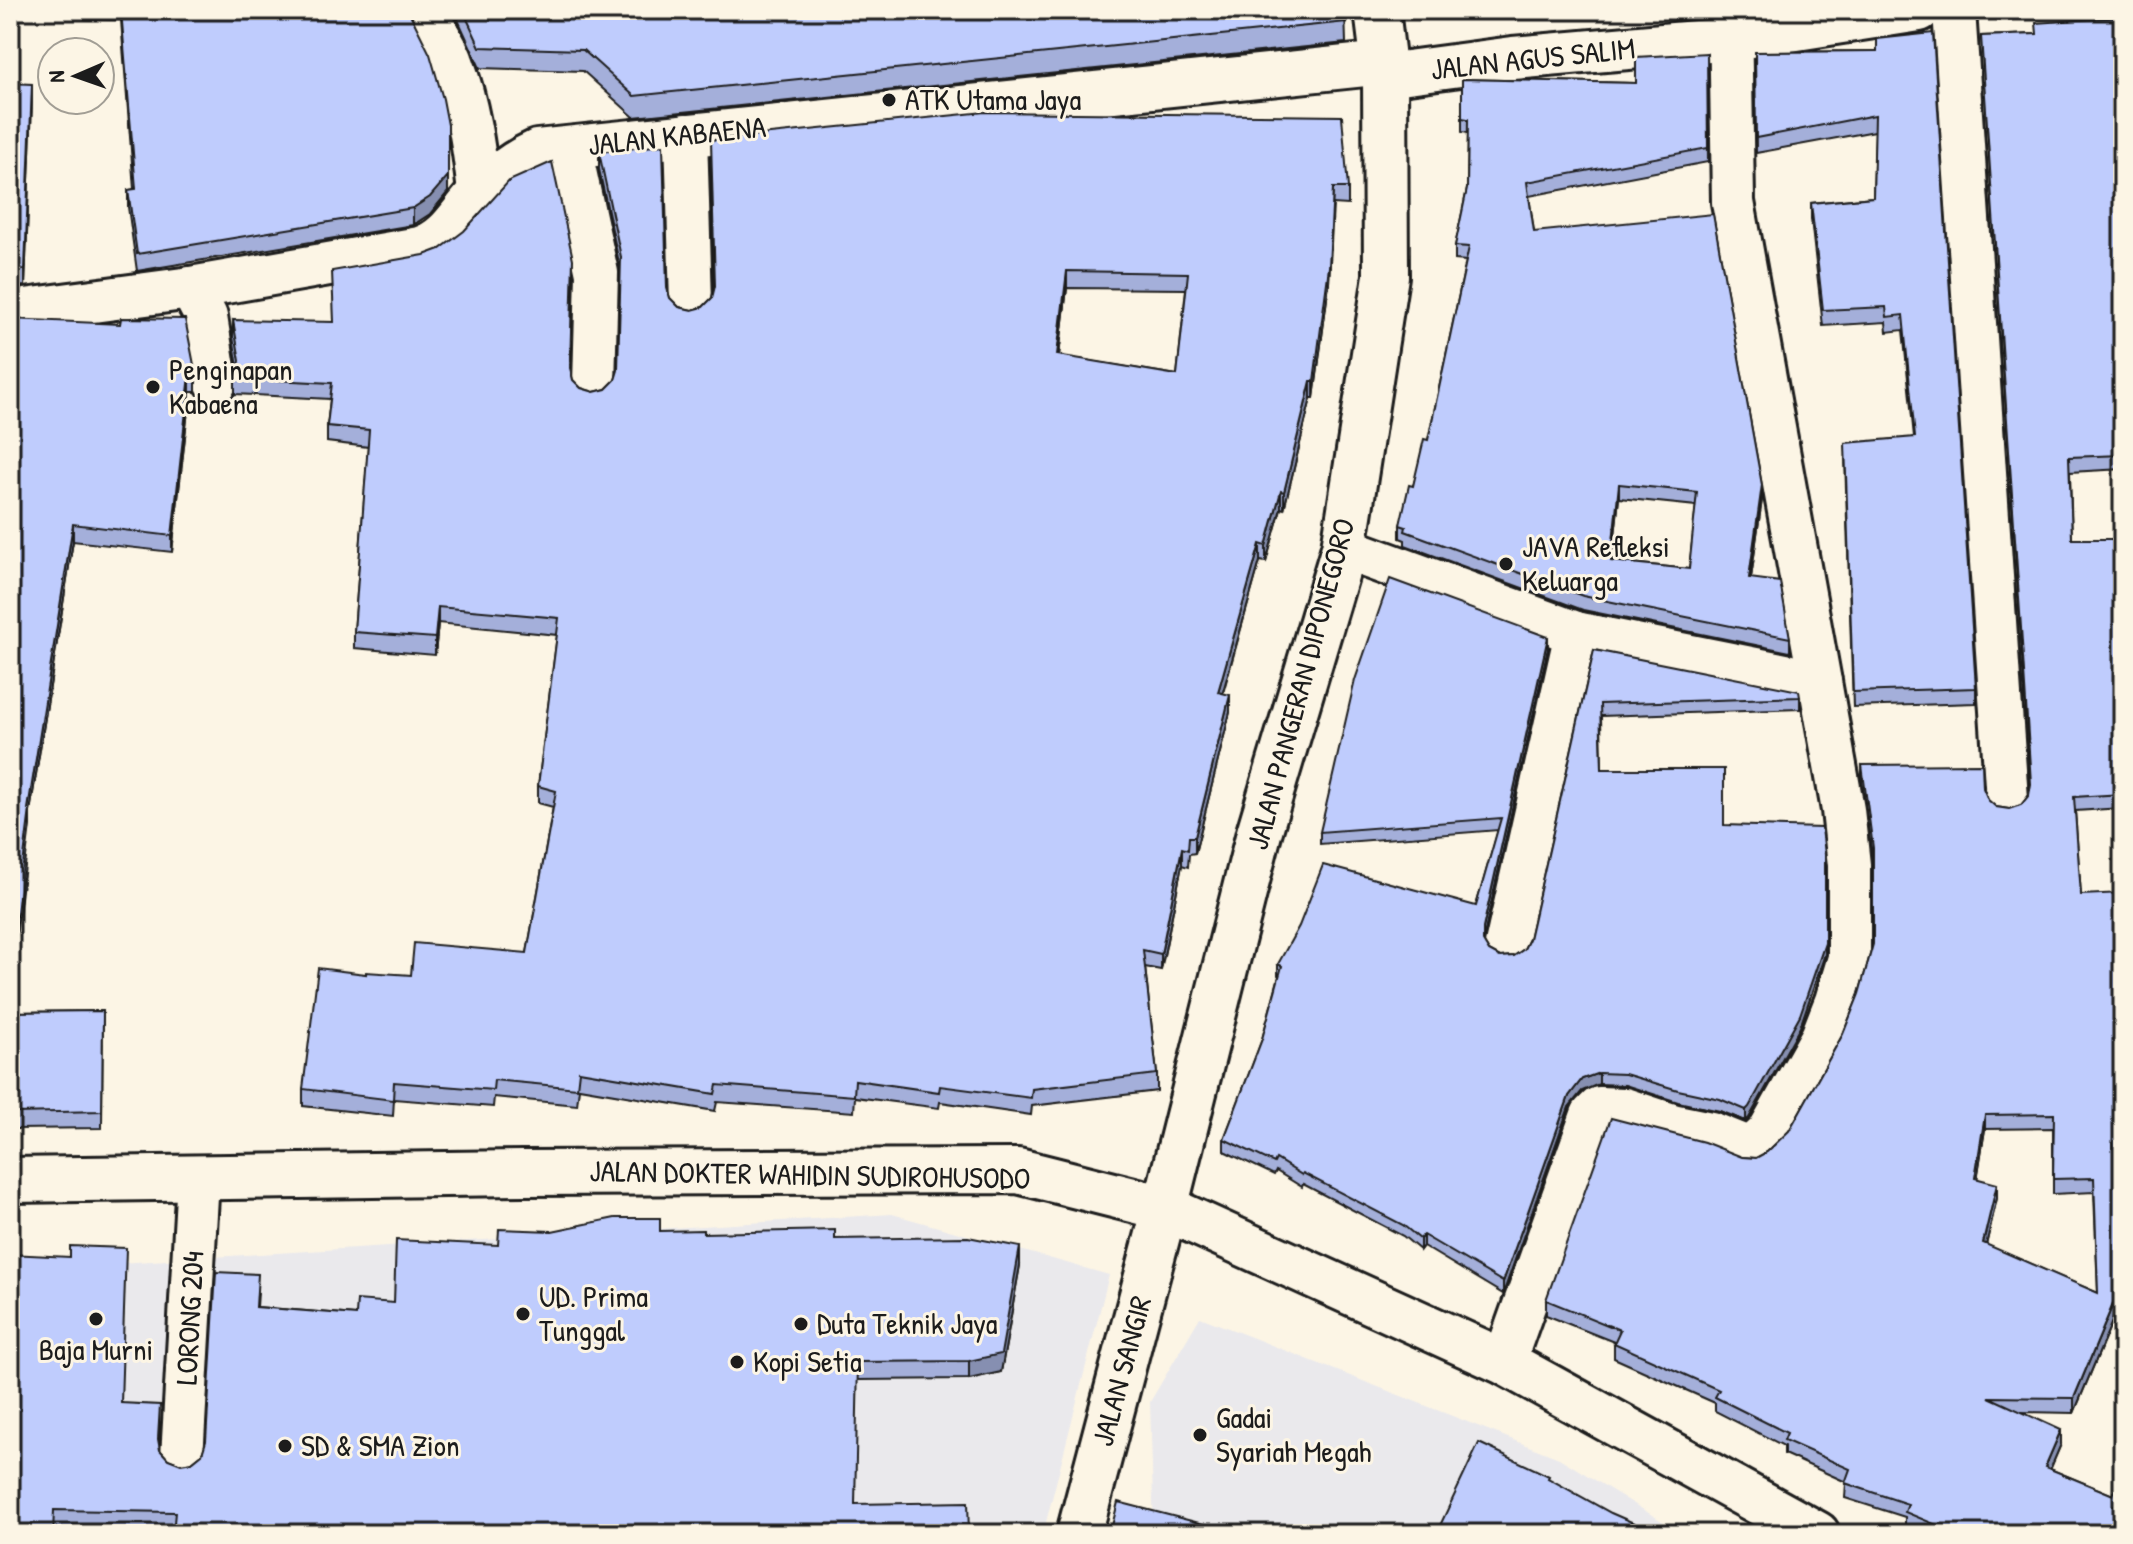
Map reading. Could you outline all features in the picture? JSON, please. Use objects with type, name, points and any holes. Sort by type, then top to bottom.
[{"type":"main road","name":"JALAN PANGERAN DIPONEGORO","points":[[1165,1208],[1259,833],[1344,548],[1386,276],[1384,69],[1377,10]]},
{"type":"main road","name":"JALAN DOKTER WAHIDIN SUDIROHUSODO","points":[[10,1180],[523,1173],[1018,1171],[1165,1208],[1504,1362],[1817,1534]]},
{"type":"main road","name":"JALAN SANGIR","points":[[1079,1534],[1165,1208]]},
{"type":"street","points":[[431,10],[431,21],[452,59],[471,127],[479,192]]},
{"type":"street","name":"JALAN AGUS SALIM","points":[[1384,69],[1513,58],[1730,24],[1919,10]]},
{"type":"street","points":[[1954,10],[2007,800]]},
{"type":"street","points":[[1504,1362],[1592,1115],[1599,1108],[1624,1109],[1672,1125],[1711,1133],[1751,1149],[1768,1133],[1822,1037],[1849,958],[1849,865],[1843,810],[1733,202],[1730,24]]},
{"type":"street","name":"JALAN KABAENA","points":[[10,312],[191,288],[420,248],[446,235],[479,192],[514,161],[537,151],[1384,69]]},
{"type":"street","points":[[686,135],[691,303]]},
{"type":"street","points":[[570,148],[597,273],[594,385]]},
{"type":"street","points":[[191,288],[206,317],[216,381]]},
{"type":"street","points":[[1344,548],[1576,633],[1820,682]]},
{"type":"street","points":[[1506,945],[1576,633]]},
{"type":"street","name":"LORONG 204","points":[[182,1458],[198,1178]]},
{"type":"shaded area","points":[[892,1214],[1109,1275],[1043,1534],[10,1534],[10,1270]]},
{"type":"shaded area","points":[[1200,1317],[1559,1458],[1683,1534],[1154,1534],[1150,1402]]},
{"type":"building","points":[[121,10],[410,10],[430,54],[443,99],[448,125],[448,176],[430,197],[413,208],[137,254],[128,190],[136,189]]},
{"type":"building","points":[[463,10],[1345,10],[1346,22],[634,96],[583,50],[480,47]]},
{"type":"building","points":[[2120,10],[2123,10],[2123,455],[2069,457],[2072,539],[2123,539],[2123,794],[2074,797],[2081,895],[2123,893],[2123,1280],[2074,1398],[1989,1397],[2061,1430],[2045,1467],[2113,1495],[2123,1469],[2123,1506],[2113,1506],[2123,1510],[2123,1534],[1958,1534],[1905,1512],[1908,1504],[1845,1483],[1850,1469],[1784,1440],[1787,1433],[1715,1397],[1719,1390],[1614,1343],[1620,1330],[1546,1300],[1611,1118],[1704,1142],[1742,1157],[1756,1158],[1767,1152],[1789,1131],[1843,1034],[1859,994],[1873,944],[1873,848],[1862,765],[1982,764],[1983,788],[1988,800],[1996,807],[2009,809],[2021,805],[2029,795],[2031,784],[2025,687],[1981,36],[2037,34],[2036,23],[2121,17]],"holes":[[[2054,1114],[2053,1179],[2094,1178],[2098,1293],[1983,1243],[1997,1184],[1975,1178],[1985,1115]]]},
{"type":"building","points":[[1933,33],[1976,688],[1853,692],[1845,443],[1915,437],[1903,315],[1887,317],[1886,307],[1823,310],[1811,203],[1873,197],[1875,115],[1756,138],[1755,52],[1877,51],[1877,39]]},
{"type":"building","points":[[1707,53],[1708,148],[1527,182],[1534,232],[1713,214],[1762,485],[1749,578],[1780,582],[1790,638],[1583,596],[1405,531],[1406,527],[1400,525],[1424,439],[1428,440],[1469,247],[1455,246],[1467,189],[1468,119],[1462,118],[1462,79],[1636,83],[1636,57]],"holes":[[[1619,484],[1697,492],[1689,569],[1611,561]]]},
{"type":"building","points":[[10,83],[32,84],[25,269],[10,271]]},
{"type":"building","points":[[985,112],[1342,116],[1348,188],[1333,188],[1329,267],[1314,381],[1311,381],[1284,492],[1281,491],[1266,546],[1260,544],[1218,692],[1230,695],[1195,837],[1189,837],[1188,850],[1182,848],[1161,954],[1143,950],[1157,1074],[1032,1089],[1031,1098],[940,1086],[939,1092],[855,1080],[854,1096],[717,1085],[715,1094],[579,1071],[577,1088],[494,1080],[493,1090],[394,1082],[393,1100],[303,1089],[318,968],[411,975],[414,943],[527,953],[556,791],[538,786],[559,618],[438,607],[435,638],[354,632],[369,430],[327,426],[332,383],[235,378],[240,361],[233,320],[334,322],[332,271],[424,255],[440,249],[464,231],[509,181],[552,162],[573,259],[570,368],[573,380],[581,388],[594,392],[606,389],[615,380],[618,370],[621,257],[599,152],[663,145],[667,288],[670,298],[679,307],[692,310],[703,307],[712,298],[715,286],[711,140]],"holes":[[[1067,271],[1188,273],[1177,375],[1057,355]]]},
{"type":"building","points":[[121,318],[185,319],[196,375],[190,375],[172,536],[73,524],[28,809],[10,969],[10,460],[16,410],[10,410],[10,319],[120,324]]},
{"type":"building","points":[[1390,579],[1548,637],[1483,928],[1483,941],[1489,951],[1500,957],[1514,956],[1524,949],[1529,939],[1594,650],[1799,691],[1800,697],[1600,704],[1602,769],[1724,769],[1724,825],[1822,828],[1825,943],[1800,1015],[1749,1107],[1746,1110],[1720,1099],[1625,1074],[1599,1073],[1582,1079],[1569,1096],[1503,1282],[1423,1235],[1420,1239],[1403,1225],[1276,1159],[1274,1163],[1224,1139],[1262,1039],[1282,966],[1278,964],[1299,926],[1323,865],[1476,906],[1501,818],[1320,832],[1355,680]]},
{"type":"building","points":[[103,1011],[102,1111],[15,1113],[15,1105],[10,1105],[10,1012]]},
{"type":"building","points":[[615,1218],[660,1218],[660,1231],[835,1230],[835,1239],[968,1237],[1020,1247],[1001,1354],[969,1361],[858,1362],[855,1504],[968,1502],[969,1534],[173,1534],[175,1512],[54,1510],[53,1534],[10,1534],[10,1254],[70,1257],[70,1246],[126,1248],[121,1403],[160,1405],[160,1450],[168,1459],[181,1464],[192,1462],[202,1454],[206,1441],[216,1272],[258,1274],[256,1307],[356,1315],[357,1300],[394,1303],[396,1240],[498,1245],[499,1229],[552,1231]]},
{"type":"building","points":[[1479,1443],[1549,1476],[1611,1513],[1659,1534],[1436,1534]]},
{"type":"building","points":[[1118,1502],[1242,1534],[1110,1534]]},
{"type":"place","name":"ATK Utama Jaya","points":[[889,100]]},
{"type":"place","name":"Penginapan Kabaena","points":[[153,387]]},
{"type":"place","name":"JAVA Refleksi Keluarga","points":[[1506,564]]},
{"type":"place","name":"UD. Prima Tunggal","points":[[523,1314]]},
{"type":"place","name":"Baja Murni","points":[[96,1319]]},
{"type":"place","name":"Duta Teknik Jaya","points":[[801,1324]]},
{"type":"place","name":"Kopi Setia","points":[[737,1362]]},
{"type":"place","name":"Gadai Syariah Megah","points":[[1200,1435]]},
{"type":"place","name":"SD & SMA Zion","points":[[285,1446]]}]
